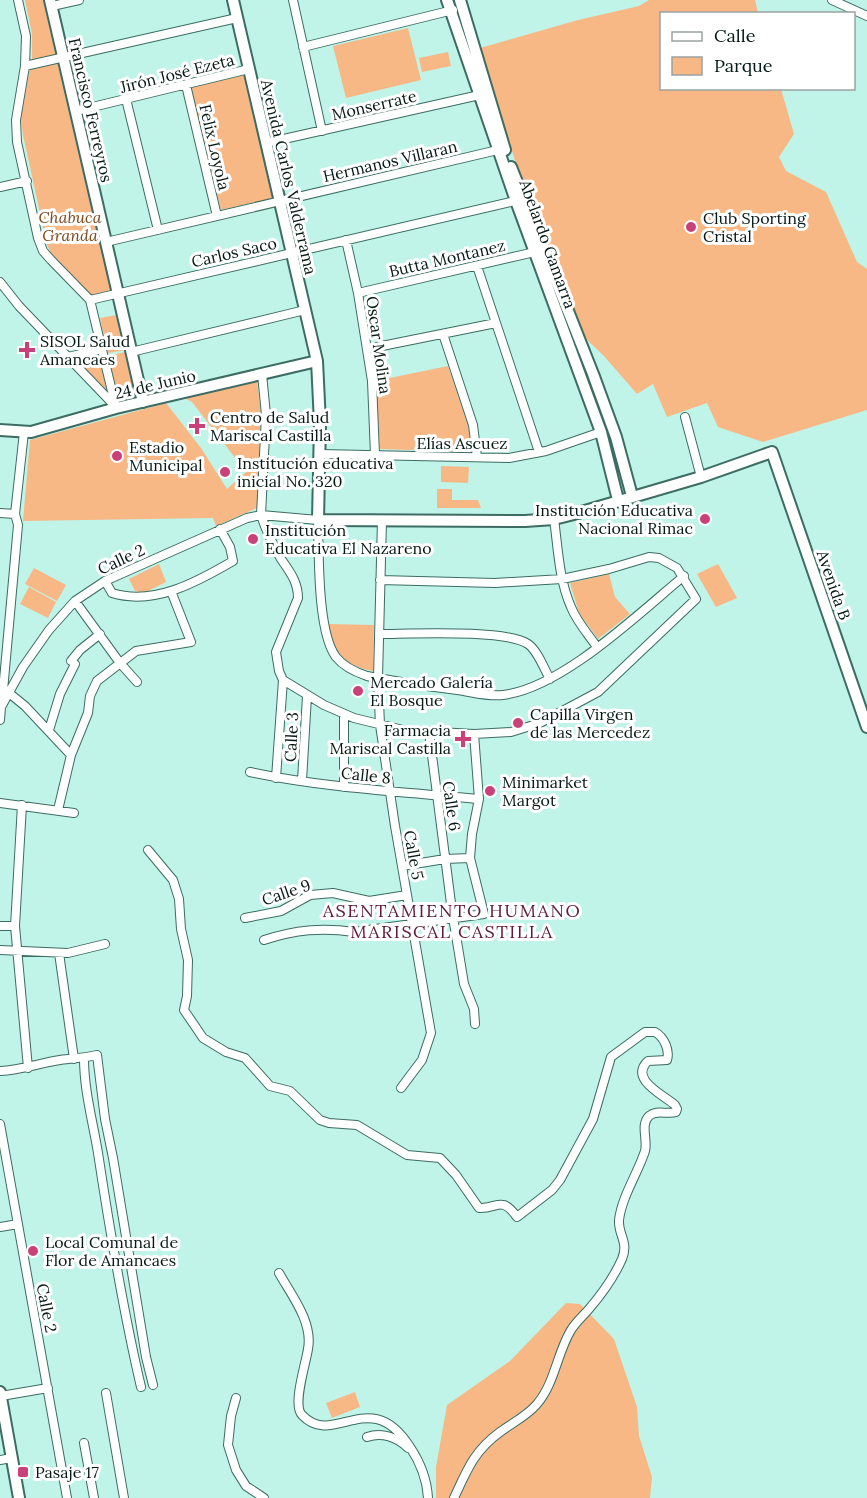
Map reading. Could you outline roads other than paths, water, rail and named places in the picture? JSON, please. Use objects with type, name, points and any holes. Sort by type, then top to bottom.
[{"type":"street","points":[[18,0],[26,36],[25,66],[16,120],[18,142],[38,238],[43,250],[90,300],[116,408]]},
{"type":"street","points":[[51,3],[79,0]]},
{"type":"street","name":"Avenida Carlos Valderrama","points":[[233,0],[317,361],[320,454],[318,520]]},
{"type":"street","points":[[293,0],[322,131]]},
{"type":"street","name":"Abelardo Gamarra","points":[[447,0],[539,251],[601,432],[618,500]]},
{"type":"street","points":[[832,0],[867,16]]},
{"type":"street","name":"Francisco Ferreyros","points":[[51,3],[143,402]]},
{"type":"street","points":[[303,47],[451,11],[461,4]]},
{"type":"street","name":"Abelardo Gamarra","points":[[461,4],[483,94]]},
{"type":"street","points":[[25,66],[237,18]]},
{"type":"street","name":"Jirón José Ezeta","points":[[76,111],[249,69]]},
{"type":"street","name":"Felix Loyola","points":[[186,85],[217,216]]},
{"type":"street","name":"Monserrate","points":[[266,143],[483,94]]},
{"type":"street","points":[[126,99],[158,230]]},
{"type":"street","name":"Hermanos Villaran","points":[[106,242],[501,149]]},
{"type":"street","points":[[0,187],[27,181]]},
{"type":"street","name":"Carlos Saco","points":[[90,300],[520,200]]},
{"type":"street","name":"Oscar Molina","points":[[346,240],[358,293],[372,381],[375,455]]},
{"type":"street","name":"Abelardo Gamarra","points":[[539,251],[593,374],[616,437],[632,496]]},
{"type":"street","name":"Butta Montanez","points":[[358,293],[539,251]]},
{"type":"street","points":[[477,266],[539,452]]},
{"type":"street","points":[[0,282],[19,306],[116,408]]},
{"type":"street","points":[[131,352],[305,310]]},
{"type":"street","points":[[367,349],[496,323]]},
{"type":"street","points":[[443,334],[473,425],[477,457]]},
{"type":"street","points":[[68,357],[102,349]]},
{"type":"street","name":"24 de Junio","points":[[0,430],[31,432],[116,408],[317,361]]},
{"type":"street","points":[[262,374],[266,415],[261,515],[266,531],[289,569],[298,590],[298,598],[276,652],[279,672],[283,680],[307,696],[344,714],[404,730],[474,734],[519,731],[540,723],[594,695],[696,599],[677,568],[659,558],[649,557],[609,569],[562,579],[495,583],[380,580]]},
{"type":"street","points":[[581,378],[593,374]]},
{"type":"street","points":[[684,576],[597,647],[550,679],[501,696],[378,678],[350,669],[341,663],[330,648],[325,626],[318,520],[525,521],[554,519],[701,477],[685,417]]},
{"type":"street","points":[[1,707],[18,525],[15,514],[24,432]]},
{"type":"street","name":"Elías Ascuez","points":[[320,454],[510,458],[539,452],[601,432]]},
{"type":"street","name":"Avenida B","points":[[701,477],[772,452],[867,727]]},
{"type":"street","points":[[0,513],[15,514]]},
{"type":"street","name":"Calle 2","points":[[0,720],[1,707],[39,643],[75,601],[105,581],[247,518],[261,515],[318,520]]},
{"type":"street","points":[[554,519],[562,579],[571,609],[597,647]]},
{"type":"street","name":"Calle 5","points":[[382,520],[378,678],[380,725],[422,992],[431,1032],[422,1060],[401,1088]]},
{"type":"street","points":[[105,581],[112,593],[145,597],[171,591],[207,576],[233,561],[230,547],[220,529]]},
{"type":"street","points":[[58,810],[71,755],[88,713],[92,690],[97,681],[136,651],[191,642],[171,591]]},
{"type":"street","points":[[75,601],[120,663],[137,682]]},
{"type":"street","points":[[49,730],[73,663],[80,650],[100,634]]},
{"type":"street","points":[[379,634],[514,637],[529,645],[550,679]]},
{"type":"street","points":[[276,778],[283,680]]},
{"type":"street","points":[[9,693],[49,730],[71,755]]},
{"type":"street","name":"Calle 3","points":[[302,781],[307,696]]},
{"type":"street","points":[[344,714],[344,787]]},
{"type":"street","name":"Calle 6","points":[[429,732],[453,919],[464,984],[474,1009],[475,1024]]},
{"type":"street","points":[[264,940],[310,929],[354,932],[484,914],[470,858],[479,799],[474,734]]},
{"type":"street","name":"Calle 8","points":[[250,772],[276,778],[344,787],[479,799]]},
{"type":"street","points":[[0,803],[74,813]]},
{"type":"street","points":[[22,805],[15,926],[28,1068]]},
{"type":"street","points":[[148,850],[169,874],[176,887],[182,938],[188,960],[187,996],[184,1010],[198,1034],[226,1052],[245,1058],[270,1086],[290,1090],[320,1120],[357,1125],[402,1153],[418,1157],[440,1158],[456,1175],[479,1208],[501,1204],[509,1207],[517,1217],[552,1190],[564,1173],[592,1119],[611,1057],[645,1032],[655,1032],[663,1039],[668,1055],[667,1060],[648,1061],[641,1072],[644,1081],[677,1109],[672,1114],[660,1112],[653,1114],[646,1122],[645,1150],[619,1222],[625,1244],[621,1260],[591,1308],[570,1330],[560,1360],[540,1401],[530,1412],[500,1432],[477,1453],[467,1467],[454,1498]]},
{"type":"street","points":[[402,866],[445,859],[470,858]]},
{"type":"street","name":"Calle 9","points":[[245,918],[281,911],[310,895],[333,893],[369,901],[407,895]]},
{"type":"street","points":[[0,926],[15,926]]},
{"type":"street","points":[[0,950],[68,953],[105,944]]},
{"type":"street","points":[[59,953],[74,1059]]},
{"type":"street","points":[[0,1071],[97,1055],[105,1119],[146,1357],[153,1385]]},
{"type":"street","points":[[84,1058],[86,1091],[111,1237],[141,1387]]},
{"type":"street","name":"Calle 2","points":[[0,1124],[68,1498]]},
{"type":"street","points":[[0,1227],[18,1224]]},
{"type":"street","points":[[279,1274],[306,1322],[309,1332],[309,1347],[299,1398],[300,1414],[310,1422],[325,1426],[361,1418],[378,1419],[397,1430],[414,1453],[426,1481],[428,1498]]},
{"type":"street","points":[[20,1498],[0,1394],[48,1388]]},
{"type":"street","points":[[106,1393],[124,1498]]},
{"type":"street","points":[[236,1398],[231,1416],[228,1445],[236,1470],[246,1486],[264,1498]]},
{"type":"street","points":[[367,1437],[375,1434],[385,1435],[404,1443],[414,1453]]},
{"type":"street","points":[[84,1443],[94,1498]]},
{"type":"street","points":[[0,1460],[12,1458]]},
{"type":"place","name":"Club Sporting Cristal","points":[[691,227]]},
{"type":"place","name":"SISOL Salud Amancaes","points":[[27,350]]},
{"type":"place","name":"Centro de Salud Mariscal Castilla","points":[[197,426]]},
{"type":"place","name":"Estadio Municipal","points":[[117,456]]},
{"type":"place","name":"Institución educativa inicial No. 320","points":[[225,472]]},
{"type":"place","name":"Institución Educativa Nacional Rimac","points":[[705,519]]},
{"type":"place","name":"Institución Educativa El Nazareno","points":[[253,539]]},
{"type":"place","name":"Mercado Galería El Bosque","points":[[358,691]]},
{"type":"place","name":"Capilla Virgen de las Mercedez","points":[[518,723]]},
{"type":"place","name":"Farmacia Mariscal Castilla","points":[[463,739]]},
{"type":"place","name":"Minimarket Margot","points":[[490,791]]},
{"type":"place","name":"Local Comunal de Flor de Amancaes","points":[[33,1251]]},
{"type":"place","name":"Pasaje 17","points":[[23,1472]]},
{"type":"district","name":"ASENTAMIENTO HUMANO MARISCAL CASTILLA","points":[[452,920]]},
{"type":"park label","name":"Chabuca Granda","points":[[70,226]]}]
